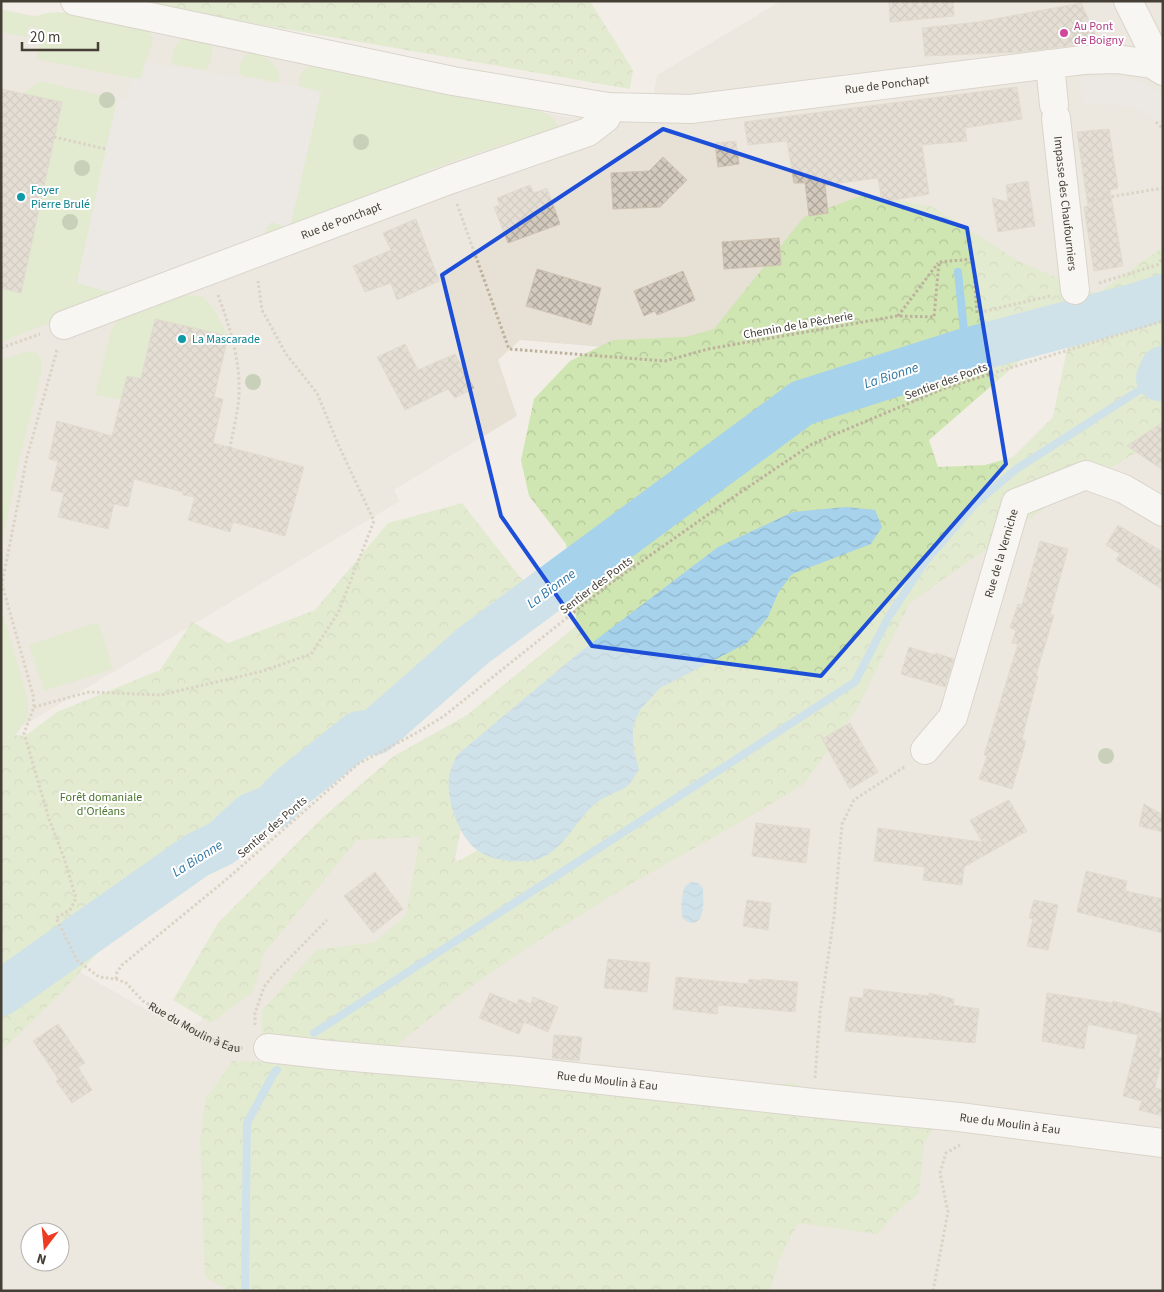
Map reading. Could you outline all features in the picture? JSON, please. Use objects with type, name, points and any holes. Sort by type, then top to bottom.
[{"type":"street","name":"Rue de Ponchapt","points":[[75,1],[453,81],[608,107],[691,109],[1083,60],[1116,59],[1157,68]]},
{"type":"street","points":[[1128,1],[1154,51],[1157,68]]},
{"type":"street","name":"Impasse des Chaufourniers","points":[[1050,64],[1075,290]]},
{"type":"street","name":"Rue de Ponchapt","points":[[64,325],[449,180],[588,132],[606,118],[608,107]]},
{"type":"street","name":"Rue de la Verniche","points":[[925,750],[953,717],[1016,503],[1086,474],[1124,489],[1163,512]]},
{"type":"street","name":"Rue du Moulin à Eau","points":[[262,1048],[519,1071],[959,1117],[1163,1143]]},
{"type":"path","points":[[1156,122],[1163,129]]},
{"type":"path","points":[[54,137],[106,149]]},
{"type":"path","name":"Chemin de la Pêcherie","points":[[449,180],[509,349],[665,361],[708,350],[898,316],[934,317],[939,262]]},
{"type":"path","points":[[1065,204],[1163,188]]},
{"type":"path","points":[[64,325],[27,457],[2,584],[33,695],[34,707],[89,692],[160,695],[263,671],[310,654],[338,613],[374,521],[338,444],[317,393],[286,354],[262,310],[254,253]]},
{"type":"path","points":[[898,316],[939,262],[973,259],[977,312],[1075,290],[1157,265],[1163,258]]},
{"type":"path","points":[[209,271],[234,342],[238,372],[238,405],[230,448]]},
{"type":"path","name":"Sentier des Ponts","points":[[116,979],[117,972],[122,965],[227,879],[358,764],[444,716],[608,585],[812,444],[945,388],[1161,322]]},
{"type":"path","points":[[1,348],[64,325]]},
{"type":"path","name":"Rue du Moulin à Eau","points":[[34,707],[24,733],[49,819],[64,858],[76,898],[70,910],[56,918],[77,960],[99,978],[116,979],[126,983],[143,1001],[204,1036],[234,1048],[262,1048]]},
{"type":"path","points":[[812,1103],[820,1013],[834,917],[842,824],[854,800],[900,770],[925,750]]},
{"type":"path","points":[[262,1048],[255,1012],[264,987],[273,975],[327,920]]},
{"type":"path","points":[[933,1291],[948,1212],[940,1173],[946,1153],[964,1142]]},
{"type":"highlighted area","points":[[663,129],[967,228],[1006,464],[821,676],[592,646],[501,516],[442,275]]},
{"type":"shaded area","points":[[781,1],[1163,1],[1163,380],[1052,317],[674,353],[520,340],[498,360],[517,416],[394,490],[400,501],[1,739],[1,9],[141,31],[567,117],[649,119],[657,75]]},
{"type":"shaded area","points":[[146,62],[289,86],[299,86],[321,92],[290,228],[271,222],[260,240],[109,292],[77,283],[117,99],[126,100],[132,78],[140,79]]},
{"type":"shaded area","points":[[1080,77],[1119,77],[1145,84],[1163,95],[1163,118],[1158,122],[1136,107],[1082,103]]},
{"type":"shaded area","points":[[1163,403],[1163,1291],[1,1291],[1,1014],[69,966],[182,1030],[200,1022],[251,943],[398,789],[506,919],[892,599]]},
{"type":"green space","points":[[125,1],[590,1],[633,70],[630,89]]},
{"type":"green space","points":[[1,10],[36,17],[47,13],[75,13],[150,30],[153,40],[140,79],[36,59],[42,30],[29,26],[27,37],[1,32]]},
{"type":"green space","points":[[186,36],[202,40],[210,45],[212,54],[207,70],[176,65],[172,62],[175,47]]},
{"type":"green space","points":[[249,51],[261,55],[270,61],[277,69],[280,81],[276,82],[243,76],[239,73],[241,61]]},
{"type":"green space","points":[[319,64],[537,110],[554,120],[558,126],[558,131],[536,143],[504,144],[428,170],[413,185],[260,240],[271,222],[289,228],[321,92],[299,86],[299,81],[303,70]]},
{"type":"green space","points":[[40,81],[117,99],[77,283],[109,292],[107,300],[1,342],[1,289],[20,293],[22,94]]},
{"type":"green space","points":[[866,194],[933,207],[1020,262],[1097,294],[1163,247],[1163,429],[1149,445],[1056,500],[910,603],[855,712],[804,784],[636,881],[530,946],[470,987],[400,1042],[398,1047],[757,1087],[793,1083],[822,1097],[937,1123],[924,1143],[919,1193],[894,1214],[878,1234],[798,1223],[779,1260],[770,1291],[230,1291],[205,1277],[200,1140],[206,1099],[232,1061],[262,1062],[262,1011],[316,950],[375,942],[406,915],[420,837],[357,840],[264,953],[253,992],[211,1023],[173,1000],[218,923],[323,817],[394,756],[467,715],[577,625],[566,544],[529,496],[521,460],[534,399],[570,361],[613,340],[686,337],[714,329],[804,217]],"holes":[[[1069,340],[1053,417],[1013,457],[985,465],[938,467],[929,440],[1036,347]],[[473,771],[487,845],[454,863]]]},
{"type":"green space","points":[[186,295],[203,297],[213,307],[228,336],[155,319],[141,379],[127,376],[122,400],[95,395],[111,330],[121,316],[165,297]]},
{"type":"green space","points":[[28,351],[37,353],[41,360],[42,370],[20,457],[1,547],[1,360]]},
{"type":"green space","name":"Forêt domaniale d'Orléans","points":[[462,503],[550,615],[315,757],[159,885],[60,994],[1,1051],[1,734],[25,736],[57,712],[160,670],[192,622],[228,643],[315,610],[388,523]]},
{"type":"green space","points":[[1,608],[28,699],[28,717],[16,735],[1,734]]},
{"type":"green space","points":[[98,622],[113,669],[44,691],[29,645]]},
{"type":"water","points":[[846,507],[875,510],[882,527],[871,544],[792,574],[778,593],[768,617],[747,643],[660,688],[640,710],[633,726],[633,747],[639,769],[628,785],[596,803],[561,844],[545,856],[535,860],[514,861],[493,857],[480,852],[473,846],[460,829],[450,797],[449,777],[457,755],[580,652],[718,547],[793,512]]},
{"type":"water","points":[[691,882],[698,883],[703,888],[702,914],[693,923],[684,919],[682,915],[684,889]]},
{"type":"building","points":[[889,1],[953,1],[954,16],[890,22]]},
{"type":"building","points":[[1081,3],[1099,42],[1020,52],[925,56],[922,28],[978,22]]},
{"type":"building","points":[[1017,87],[1022,119],[965,128],[967,141],[922,145],[929,194],[882,202],[878,178],[825,185],[828,213],[809,216],[805,183],[794,183],[787,141],[748,145],[744,122]]},
{"type":"building","name":"Foyer Pierre Brulé","points":[[1,89],[62,102],[21,293],[1,288]]},
{"type":"building","points":[[1109,129],[1118,188],[1110,190],[1123,266],[1094,271],[1084,207],[1088,206],[1077,132]]},
{"type":"building","points":[[736,141],[739,164],[718,167],[715,143]]},
{"type":"building","points":[[663,157],[687,180],[660,207],[613,209],[611,173],[649,171]]},
{"type":"building","points":[[1028,181],[1035,226],[998,232],[992,198],[1008,202],[1006,185]]},
{"type":"building","points":[[530,185],[534,193],[547,188],[560,224],[508,243],[494,207],[500,205],[497,198]]},
{"type":"building","points":[[416,219],[439,281],[397,300],[391,283],[365,292],[353,266],[391,250],[383,233]]},
{"type":"building","points":[[779,238],[781,265],[724,269],[722,242]]},
{"type":"building","points":[[537,269],[601,288],[591,325],[526,306]]},
{"type":"building","points":[[683,271],[695,300],[657,315],[655,311],[644,316],[634,291]]},
{"type":"building","points":[[155,319],[228,336],[214,397],[223,399],[213,443],[304,467],[285,536],[233,522],[230,532],[188,520],[195,497],[134,479],[128,507],[114,504],[108,529],[58,517],[64,493],[51,490],[58,461],[49,459],[57,421],[112,436],[127,376],[141,379]]},
{"type":"building","points":[[405,344],[418,370],[455,354],[474,388],[455,398],[448,389],[405,410],[377,357]]},
{"type":"building","points":[[1163,422],[1163,470],[1127,446]]},
{"type":"building","points":[[1118,525],[1163,552],[1163,590],[1116,560],[1120,554],[1106,545]]},
{"type":"building","points":[[1040,541],[1068,549],[1050,614],[1054,615],[1036,675],[1038,676],[1022,739],[1026,741],[1012,789],[979,779],[987,756],[984,755],[1018,644],[1012,643],[1016,630],[1010,628],[1018,604],[1022,605]]},
{"type":"building","points":[[909,647],[954,659],[945,687],[901,674]]},
{"type":"building","points":[[850,723],[878,772],[850,789],[822,739]]},
{"type":"building","points":[[1009,800],[1027,831],[964,867],[962,885],[923,880],[925,867],[874,861],[878,828],[982,842],[970,820]]},
{"type":"building","points":[[1144,804],[1163,815],[1163,832],[1139,826]]},
{"type":"building","points":[[756,823],[810,829],[806,863],[752,856]]},
{"type":"building","points":[[1086,871],[1127,881],[1125,891],[1163,899],[1163,933],[1077,912]]},
{"type":"building","points":[[375,872],[403,909],[373,933],[344,896]]},
{"type":"building","points":[[747,900],[771,903],[768,930],[743,926]]},
{"type":"building","points":[[1034,900],[1058,905],[1048,950],[1027,946],[1033,919],[1029,918]]},
{"type":"building","points":[[608,959],[650,963],[647,992],[604,988]]},
{"type":"building","points":[[676,977],[748,984],[749,979],[798,982],[795,1012],[718,1005],[717,1014],[673,1009]]},
{"type":"building","points":[[864,989],[929,996],[929,993],[954,999],[953,1005],[979,1009],[975,1043],[845,1031],[850,997],[863,998]]},
{"type":"building","points":[[490,993],[517,1004],[519,999],[531,1004],[533,997],[558,1007],[548,1032],[524,1022],[519,1034],[479,1018]]},
{"type":"building","points":[[1047,993],[1112,1003],[1113,1001],[1163,1014],[1163,1039],[1158,1057],[1162,1058],[1155,1088],[1163,1090],[1163,1116],[1139,1110],[1142,1101],[1123,1096],[1138,1035],[1088,1024],[1084,1049],[1042,1041]]},
{"type":"building","points":[[58,1024],[85,1063],[78,1067],[92,1090],[72,1103],[56,1081],[59,1080],[33,1041]]},
{"type":"building","points":[[554,1035],[582,1037],[579,1061],[552,1058]]},
{"type":"waterway","points":[[958,272],[966,351]]},
{"type":"waterway","name":"La Bionne","points":[[1,993],[197,855],[222,843],[251,816],[273,807],[291,788],[359,734],[375,732],[474,645],[802,403],[966,351],[1136,306],[1163,297]]},
{"type":"waterway","points":[[1159,378],[1163,369]]},
{"type":"waterway","points":[[314,1033],[855,682],[888,618],[924,563],[975,504],[1015,470],[1163,375]]},
{"type":"waterway","points":[[245,1291],[247,1123],[277,1070]]},
{"type":"place","name":"Au Pont de Boigny","points":[[1064,33]]},
{"type":"place","name":"Foyer Pierre Brulé","points":[[21,197]]},
{"type":"place","name":"La Mascarade","points":[[182,339]]}]
